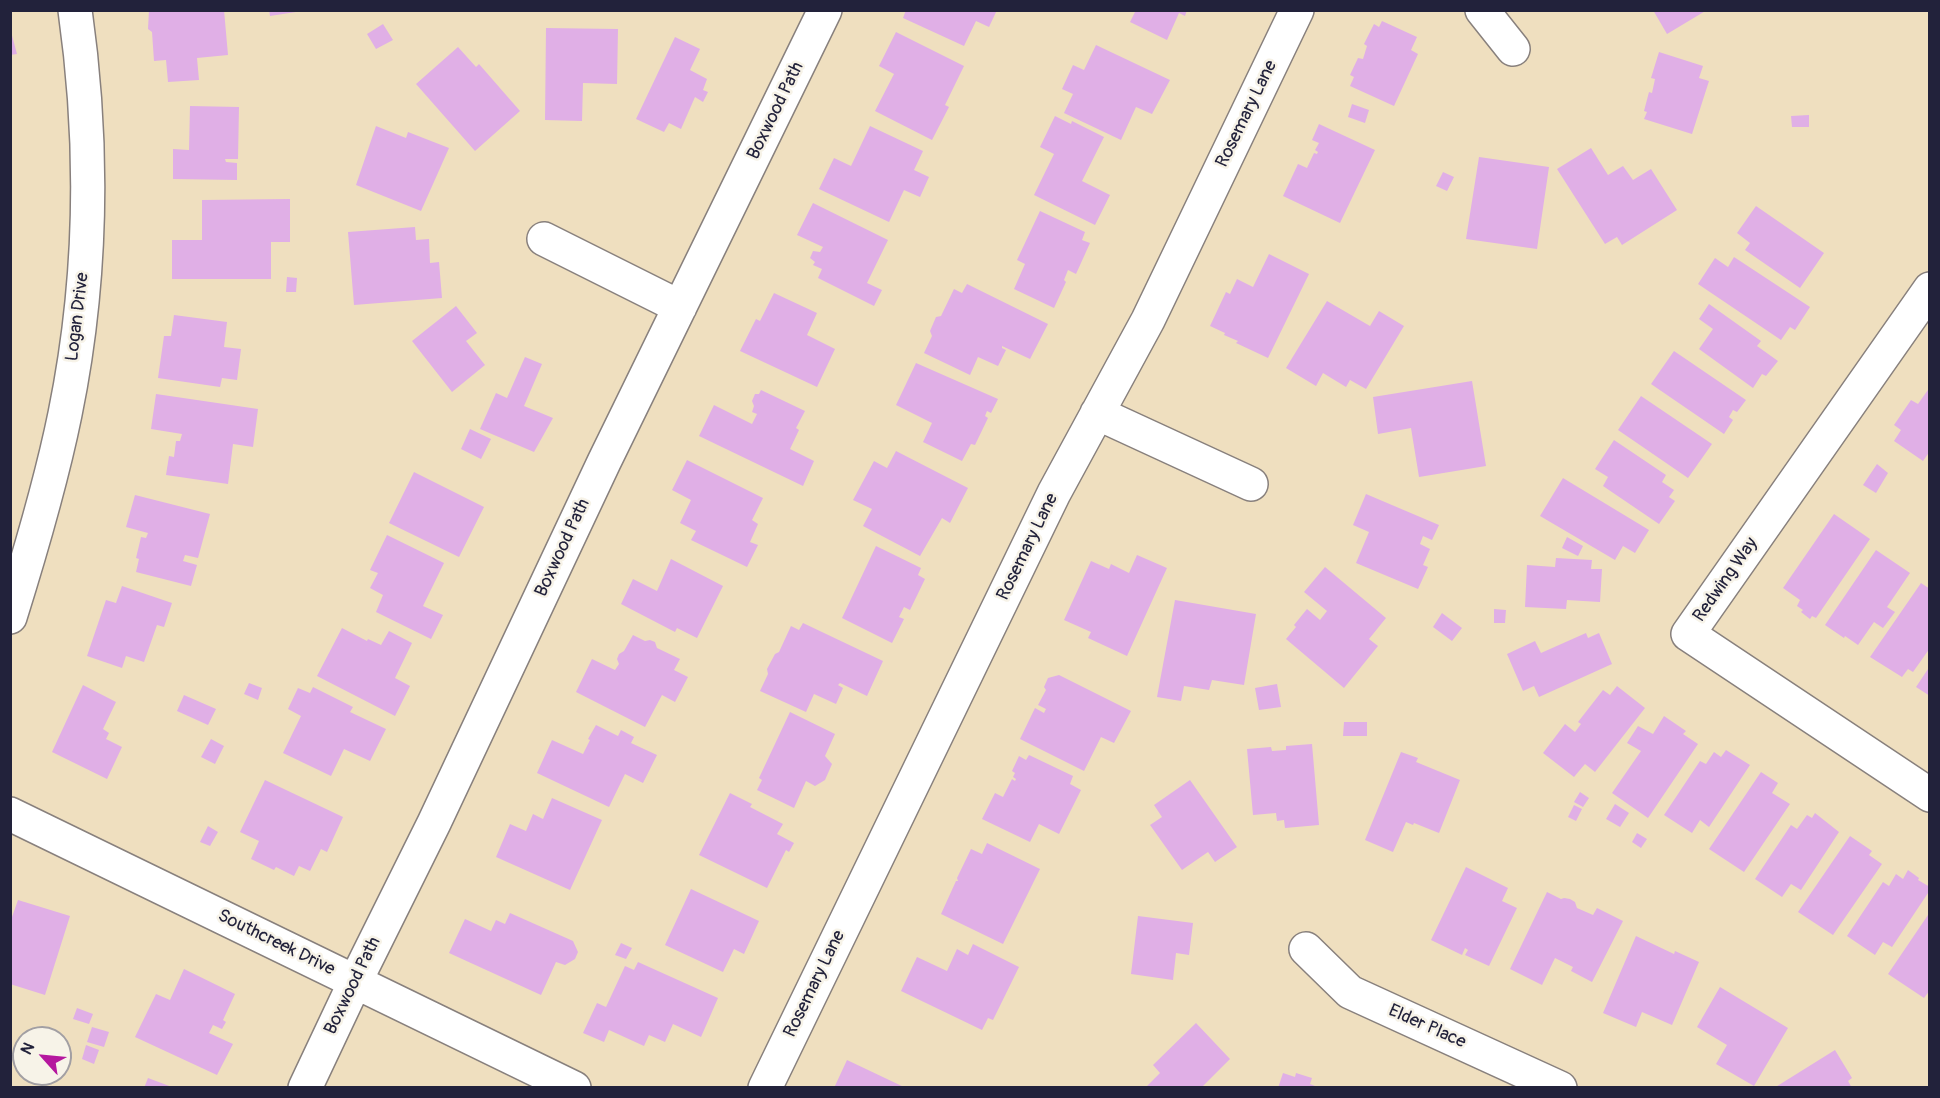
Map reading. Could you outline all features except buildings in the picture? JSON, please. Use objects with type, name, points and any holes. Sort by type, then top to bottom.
[{"type":"street","name":"Logan Drive","points":[[10,617],[46,500],[66,413],[80,324],[87,235],[88,145],[75,10]]},
{"type":"street","name":"Boxwood Path","points":[[305,1088],[354,982],[434,823],[598,472],[825,10]]},
{"type":"street","name":"Rosemary Lane","points":[[765,1088],[1054,493],[1148,320],[1297,10]]},
{"type":"street","points":[[1482,10],[1513,49]]},
{"type":"street","points":[[544,239],[680,307]]},
{"type":"street","name":"Redwing Way","points":[[1929,289],[1688,634],[1929,795]]},
{"type":"street","points":[[1097,413],[1251,484]]},
{"type":"street","name":"Southcreek Drive","points":[[10,814],[574,1088]]},
{"type":"street","name":"Elder Place","points":[[1306,950],[1350,992],[1560,1088]]}]
